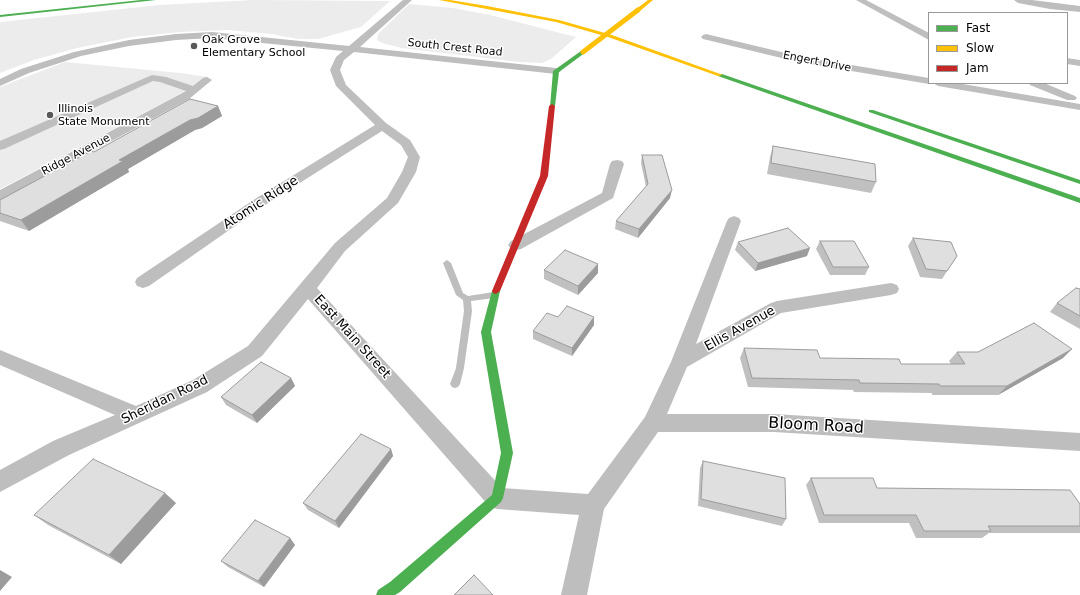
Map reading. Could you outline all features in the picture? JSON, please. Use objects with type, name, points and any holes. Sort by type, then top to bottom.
[{"type":"main road","points":[[0,9],[76,0]]},
{"type":"main road","points":[[0,16],[154,0]]},
{"type":"main road","points":[[441,0],[487,7],[556,21],[610,36],[1080,201]]},
{"type":"main road","points":[[383,595],[497,498],[507,453],[486,332],[498,284],[516,245],[544,176],[556,71],[638,10],[647,0]]},
{"type":"main road","points":[[608,24],[628,30]]},
{"type":"main road","points":[[863,109],[1080,182]]},
{"type":"street","points":[[350,49],[408,0]]},
{"type":"street","points":[[860,0],[928,36]]},
{"type":"street","points":[[1018,0],[1080,9]]},
{"type":"street","name":"South Crest Road","points":[[0,83],[25,71],[78,54],[129,43],[176,37],[212,35],[556,71]]},
{"type":"street","name":"Engert Drive","points":[[706,37],[798,59],[928,81]]},
{"type":"street","name":"East Main Street","points":[[350,49],[340,59],[335,70],[341,86],[382,126],[406,143],[414,157],[409,172],[393,200],[340,247],[308,288],[497,498]]},
{"type":"street","points":[[1068,61],[1080,62]]},
{"type":"street","points":[[0,146],[152,78],[162,79],[194,90]]},
{"type":"street","name":"Ridge Avenue","points":[[0,196],[185,97],[207,80]]},
{"type":"street","points":[[944,84],[1080,107]]},
{"type":"street","points":[[1037,84],[1080,101]]},
{"type":"street","name":"Atomic Ridge","points":[[143,282],[263,200],[382,126]]},
{"type":"street","points":[[516,245],[608,195],[617,164]]},
{"type":"street","points":[[574,595],[592,505],[654,423],[680,362],[734,221]]},
{"type":"street","name":"Sheridan Road","points":[[0,482],[61,448],[200,386],[254,351],[308,288]]},
{"type":"street","name":"Ellis Avenue","points":[[680,362],[777,307],[891,289]]},
{"type":"street","points":[[0,357],[136,415]]},
{"type":"street","name":"Bloom Road","points":[[654,423],[774,423],[1080,442]]},
{"type":"street","points":[[497,498],[592,505]]},
{"type":"lane","points":[[447,263],[460,295],[467,299],[495,295]]},
{"type":"lane","points":[[455,384],[460,368],[468,311],[467,299]]},
{"type":"shaded area","points":[[253,0],[390,1],[361,27],[318,39],[298,39],[271,34],[227,30],[180,32],[132,37],[77,48],[34,60],[0,73],[0,22],[159,5]]},
{"type":"shaded area","points":[[409,4],[453,8],[490,15],[576,37],[551,59],[542,63],[519,62],[402,48],[382,43],[377,40],[378,34]]},
{"type":"shaded area","points":[[65,62],[208,77],[191,88],[0,189],[0,87]]},
{"type":"building","points":[[190,99],[218,106],[119,160],[123,161],[21,220],[0,213],[0,200],[91,151],[94,152]]},
{"type":"building","points":[[773,146],[875,164],[876,182],[771,163]]},
{"type":"building","points":[[642,155],[662,155],[672,190],[639,229],[616,221],[648,184]]},
{"type":"building","points":[[788,228],[810,248],[758,263],[738,242]]},
{"type":"building","points":[[913,238],[951,242],[957,256],[947,271],[926,269]]},
{"type":"building","points":[[820,241],[854,241],[869,267],[833,267]]},
{"type":"building","points":[[565,250],[598,264],[578,286],[544,270]]},
{"type":"building","points":[[1076,288],[1080,289],[1080,316],[1057,303]]},
{"type":"building","points":[[567,306],[594,317],[572,348],[533,331],[547,313],[558,317]]},
{"type":"building","points":[[1034,323],[1072,349],[1007,386],[940,386],[939,384],[860,383],[859,380],[752,378],[744,348],[817,350],[820,358],[899,359],[901,364],[965,364],[957,352],[978,352]]},
{"type":"building","points":[[261,362],[291,378],[252,415],[221,397]]},
{"type":"building","points":[[361,434],[391,449],[335,521],[303,503]]},
{"type":"building","points":[[93,459],[165,493],[109,555],[34,515]]},
{"type":"building","points":[[703,461],[785,478],[786,519],[701,499]]},
{"type":"building","points":[[811,478],[873,478],[877,488],[1070,490],[1080,504],[1080,526],[988,526],[991,531],[924,531],[916,515],[824,515]]},
{"type":"building","points":[[255,520],[290,538],[258,581],[221,561]]},
{"type":"building","points":[[474,575],[493,595],[454,595]]},
{"type":"traffic: fast","points":[[0,16],[154,0]]},
{"type":"traffic: fast","points":[[552,106],[556,71],[583,52]]},
{"type":"traffic: fast","points":[[720,75],[1080,201]]},
{"type":"traffic: fast","points":[[871,111],[1080,182]]},
{"type":"traffic: fast","points":[[383,595],[395,587],[497,498],[507,453],[486,332],[496,291]]},
{"type":"traffic: slow","points":[[441,0],[487,7],[557,21],[610,36],[720,75]]},
{"type":"traffic: slow","points":[[638,10],[651,0]]},
{"type":"traffic: slow","points":[[583,52],[638,10]]},
{"type":"traffic: jam","points":[[496,291],[544,176],[552,106]]},
{"type":"place","name":"Oak Grove Elementary School","points":[[194,46]]},
{"type":"place","name":"Illinois State Monument","points":[[50,115]]}]
